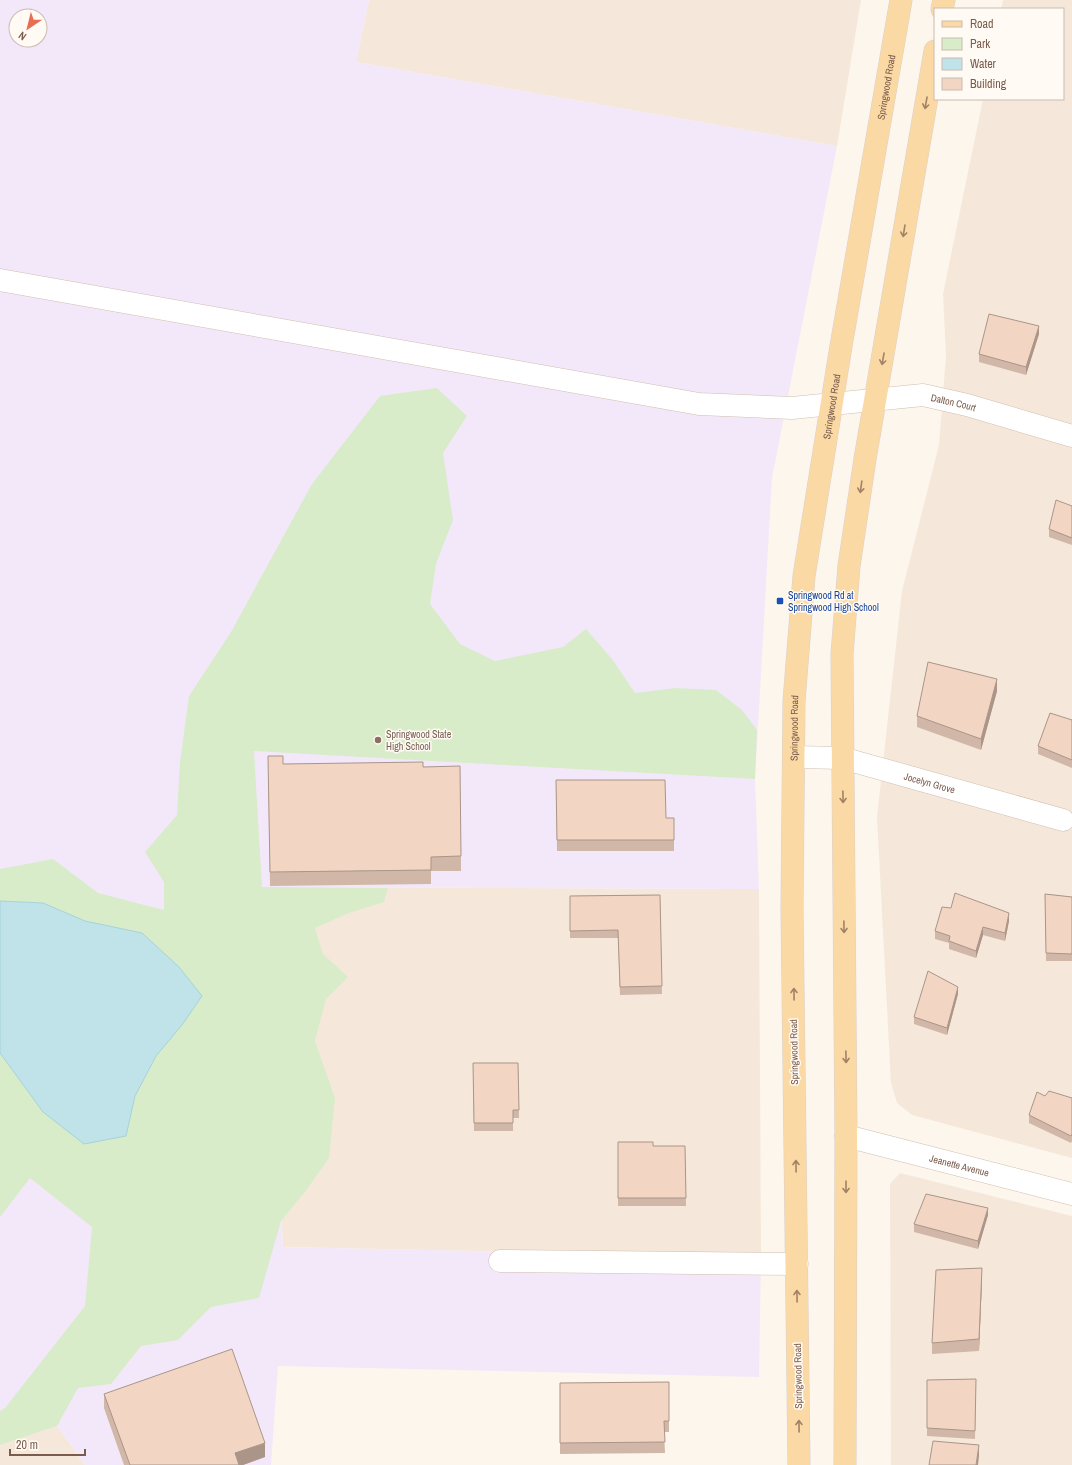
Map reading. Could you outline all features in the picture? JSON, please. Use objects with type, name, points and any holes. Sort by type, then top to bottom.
[{"type":"main road","name":"Springwood Road","points":[[800,1465],[792,908],[794,701],[804,576],[901,0]]},
{"type":"main road","points":[[845,1465],[846,1136],[842,654],[849,566],[865,459],[934,57]]},
{"type":"street","name":"Dalton Court","points":[[0,280],[699,404],[792,408],[923,395],[967,405],[1072,436]]},
{"type":"street","name":"Jocelyn Grove","points":[[794,757],[842,758],[1063,820]]},
{"type":"street","name":"Jeanette Avenue","points":[[846,1136],[1072,1194]]},
{"type":"street","points":[[500,1261],[797,1264]]},
{"type":"shaded area","name":"Springwood State High School","points":[[0,0],[369,0],[356,62],[837,146],[772,478],[755,779],[759,889],[262,887],[283,1247],[761,1257],[759,1377],[278,1366],[271,1465],[85,1465],[57,1426],[0,1445]]},
{"type":"shaded area","points":[[369,0],[861,0],[837,146],[356,62]]},
{"type":"shaded area","points":[[1003,0],[1072,0],[1072,1158],[912,1115],[897,1103],[891,1083],[877,817],[902,591],[939,445],[946,356],[943,294],[983,100],[1064,100],[1064,8],[1001,8]]},
{"type":"shaded area","points":[[262,887],[759,889],[761,1257],[283,1247]]},
{"type":"shaded area","points":[[900,1173],[1072,1216],[1072,1465],[891,1465],[890,1184]]},
{"type":"shaded area","points":[[57,1426],[85,1465],[0,1465],[0,1445]]},
{"type":"green space","points":[[437,388],[467,416],[443,453],[453,520],[436,564],[430,604],[460,644],[495,661],[563,647],[586,629],[612,659],[635,693],[675,688],[716,690],[742,710],[757,730],[755,779],[254,751],[262,887],[388,888],[384,902],[349,913],[315,928],[323,954],[348,977],[326,999],[315,1041],[335,1098],[329,1158],[305,1192],[281,1221],[259,1298],[211,1307],[178,1340],[141,1346],[111,1384],[78,1388],[57,1426],[0,1445],[0,1411],[5,1408],[85,1306],[92,1227],[30,1178],[0,1217],[0,1053],[43,1112],[126,1136],[135,1096],[156,1056],[182,1025],[141,933],[85,921],[43,903],[0,901],[0,869],[53,859],[98,893],[164,910],[164,882],[145,852],[177,815],[180,762],[189,696],[231,632],[312,484],[380,396]]},
{"type":"water","points":[[0,901],[43,903],[85,921],[142,933],[179,967],[202,996],[182,1025],[156,1056],[135,1096],[126,1136],[84,1144],[43,1112],[0,1053]]},
{"type":"building","points":[[989,314],[1039,326],[1026,367],[979,354]]},
{"type":"building","points":[[1056,500],[1072,506],[1072,538],[1049,529]]},
{"type":"building","points":[[928,662],[997,679],[981,739],[917,716]]},
{"type":"building","points":[[1050,713],[1072,720],[1072,760],[1038,746]]},
{"type":"building","points":[[268,756],[283,756],[283,764],[423,762],[423,767],[460,766],[461,856],[431,857],[431,870],[270,872]]},
{"type":"building","points":[[556,780],[665,780],[666,818],[674,818],[674,840],[557,840]]},
{"type":"building","points":[[955,893],[1009,913],[1005,933],[983,927],[976,951],[949,941],[950,936],[935,931],[942,907],[951,908]]},
{"type":"building","points":[[1045,894],[1072,897],[1072,954],[1046,953]]},
{"type":"building","points":[[660,895],[662,986],[620,987],[618,930],[570,931],[570,896]]},
{"type":"building","points":[[928,971],[958,987],[947,1028],[914,1017]]},
{"type":"building","points":[[473,1063],[518,1063],[519,1110],[513,1110],[513,1123],[474,1123]]},
{"type":"building","points":[[1049,1091],[1072,1098],[1071,1136],[1029,1115],[1037,1092],[1045,1096]]},
{"type":"building","points":[[618,1142],[653,1142],[653,1146],[685,1146],[686,1198],[618,1198]]},
{"type":"building","points":[[926,1194],[988,1208],[978,1241],[914,1224]]},
{"type":"building","points":[[982,1268],[979,1339],[932,1343],[936,1270]]},
{"type":"building","points":[[232,1349],[265,1443],[235,1453],[239,1465],[130,1465],[104,1394]]},
{"type":"building","points":[[976,1379],[975,1431],[927,1428],[927,1380]]},
{"type":"building","points":[[669,1382],[669,1421],[664,1421],[665,1442],[560,1443],[560,1383]]},
{"type":"building","points":[[933,1441],[979,1445],[976,1465],[929,1465]]},
{"type":"place","name":"Springwood Rd at Springwood High School","points":[[780,601]]},
{"type":"place","name":"Springwood State High School","points":[[378,740]]}]
